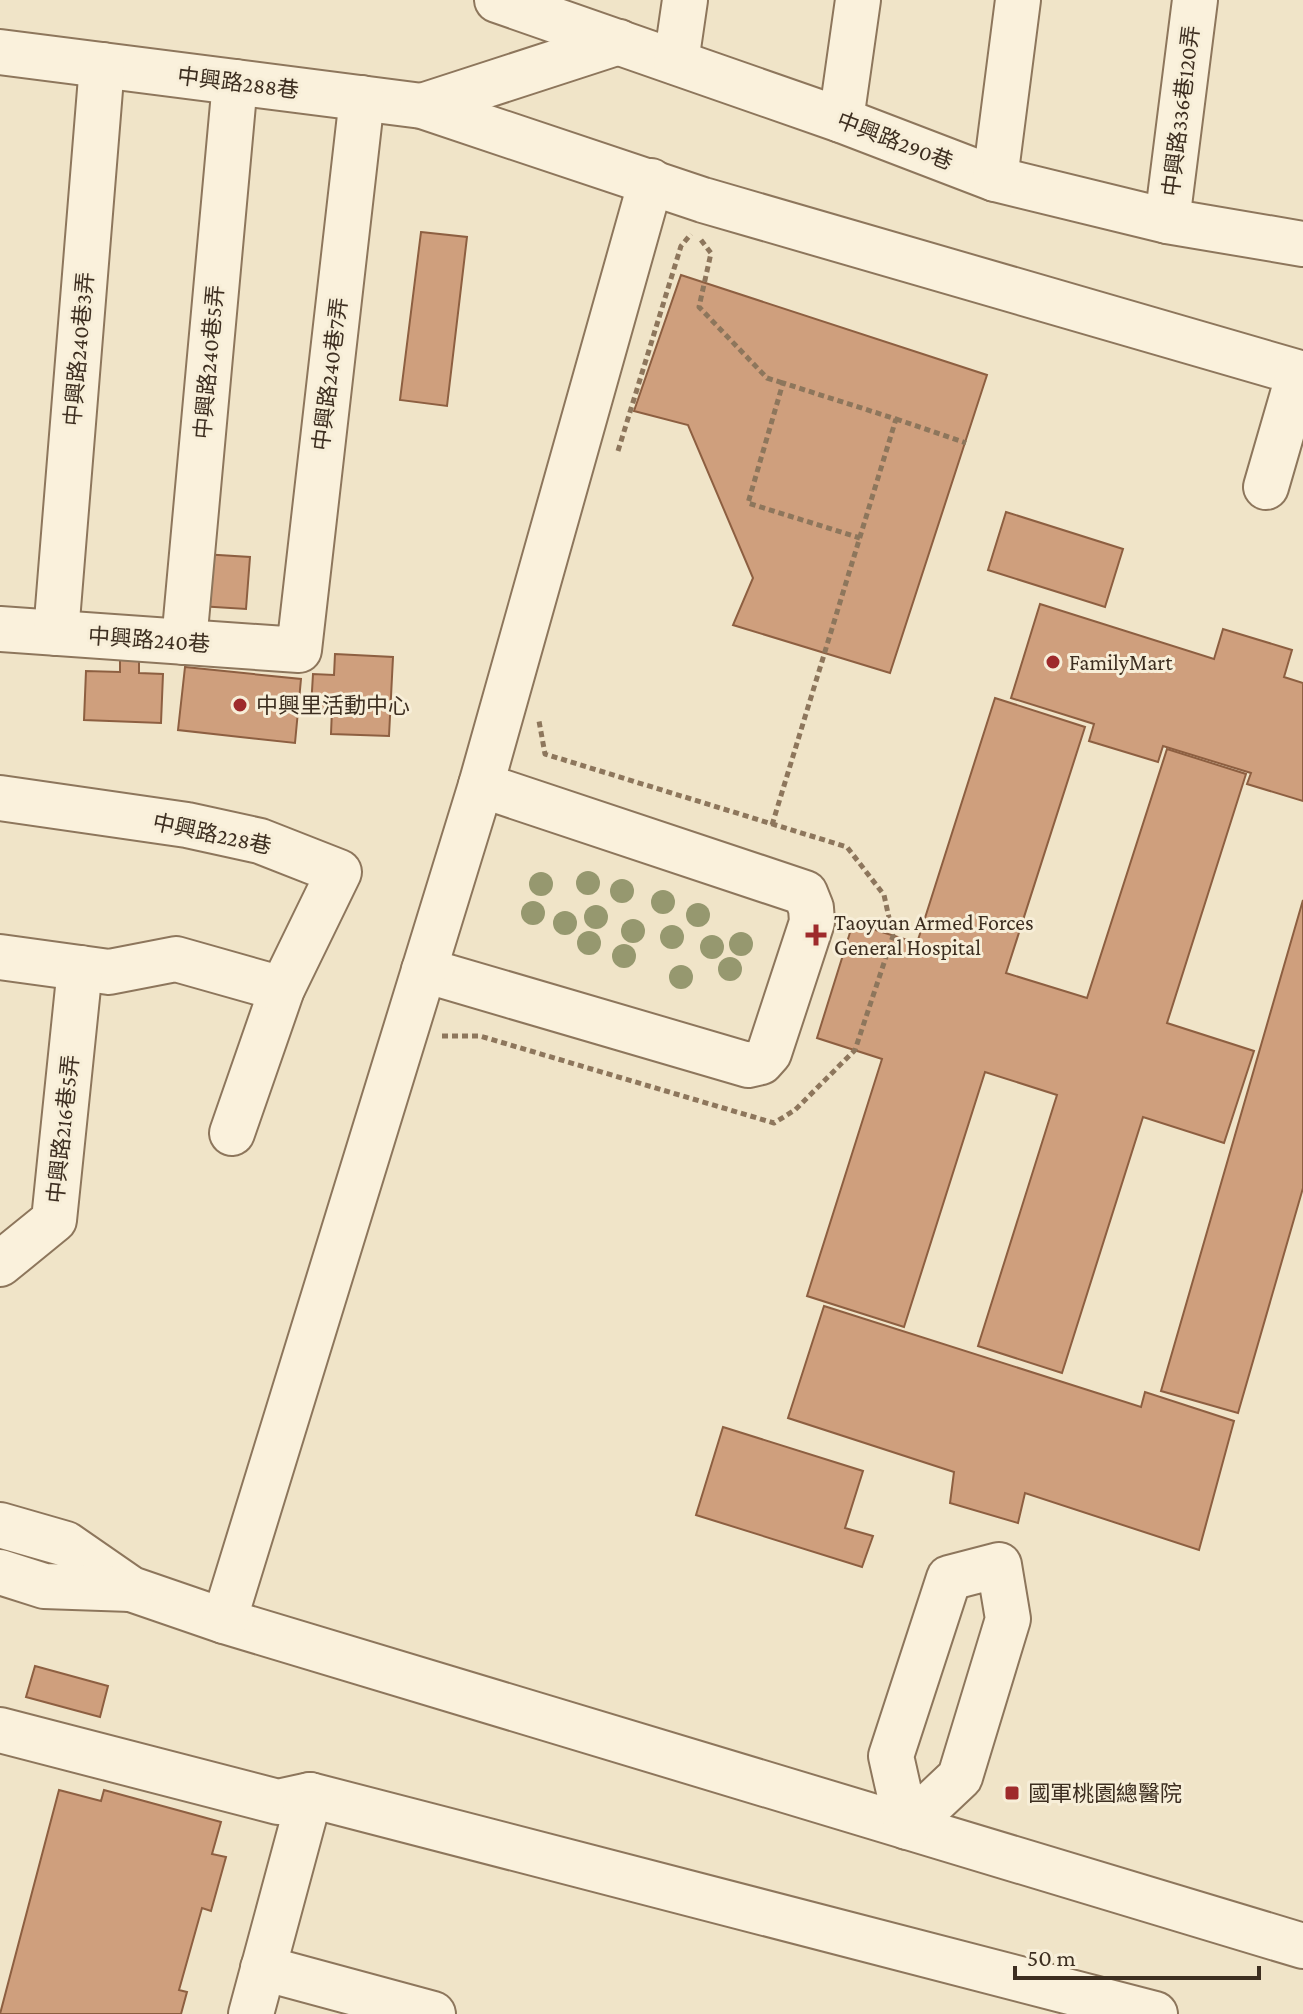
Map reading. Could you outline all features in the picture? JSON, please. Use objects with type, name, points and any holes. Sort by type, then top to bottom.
[{"type":"street","name":"中興路290巷","points":[[497,0],[841,120],[995,179],[1167,221],[1303,244]]},
{"type":"street","points":[[676,62],[685,0]]},
{"type":"street","points":[[841,120],[858,0]]},
{"type":"street","points":[[995,179],[1018,0]]},
{"type":"street","name":"中興路336巷120弄","points":[[1167,221],[1195,0]]},
{"type":"street","points":[[422,106],[619,42]]},
{"type":"street","name":"中興路288巷","points":[[0,52],[422,106],[703,200],[1301,373]]},
{"type":"street","name":"中興路240巷3弄","points":[[56,633],[102,65]]},
{"type":"street","name":"中興路240巷5弄","points":[[184,642],[235,82]]},
{"type":"street","name":"中興路240巷7弄","points":[[299,650],[362,98]]},
{"type":"street","points":[[224,1621],[481,785],[651,181]]},
{"type":"street","points":[[1266,487],[1301,373]]},
{"type":"street","name":"中興路240巷","points":[[0,629],[299,650]]},
{"type":"street","points":[[424,970],[748,1065],[761,1062],[769,1053],[812,922],[805,893],[481,785]]},
{"type":"street","name":"中興路228巷","points":[[0,798],[187,825],[260,841],[339,872],[282,989]]},
{"type":"street","points":[[0,957],[109,972],[176,959],[282,989],[232,1133]]},
{"type":"street","name":"中興路216巷5弄","points":[[0,1264],[54,1220],[80,968]]},
{"type":"street","points":[[0,1525],[66,1544],[131,1589],[224,1621],[1303,1946]]},
{"type":"street","points":[[999,1565],[1008,1619],[960,1777],[907,1827],[891,1756],[949,1578],[999,1565]]},
{"type":"street","points":[[0,1572],[44,1586],[131,1589]]},
{"type":"street","points":[[0,1730],[278,1802],[310,1795],[1042,2000],[1155,2014]]},
{"type":"street","points":[[251,2014],[310,1795]]},
{"type":"street","points":[[263,1968],[433,2014]]},
{"type":"path","points":[[616,457],[681,246],[694,231],[711,253],[699,307],[767,378],[966,443]]},
{"type":"path","points":[[783,383],[748,503],[860,538]]},
{"type":"path","points":[[772,825],[896,419]]},
{"type":"path","points":[[538,714],[545,754],[847,847],[884,895],[893,936]]},
{"type":"building","points":[[421,232],[467,237],[447,406],[400,400]]},
{"type":"building","points":[[681,275],[987,375],[890,673],[733,625],[753,578],[688,425],[634,411]]},
{"type":"building","points":[[1006,512],[1123,549],[1105,607],[988,570]]},
{"type":"building","points":[[186,553],[250,557],[246,609],[183,605]]},
{"type":"building","points":[[1040,604],[1214,659],[1223,629],[1292,650],[1284,677],[1303,683],[1303,801],[1247,784],[1251,773],[1163,746],[1158,762],[1089,741],[1094,724],[1011,698]]},
{"type":"building","points":[[335,654],[393,657],[389,736],[331,734],[332,709],[311,708],[313,674],[334,675]]},
{"type":"building","points":[[120,659],[139,660],[139,673],[163,674],[161,723],[84,720],[86,671],[120,672]]},
{"type":"building","name":"中興里活動中心","points":[[185,667],[301,679],[295,743],[178,730]]},
{"type":"building","points":[[995,698],[1085,727],[1006,973],[1087,998],[1167,749],[1246,774],[1167,1023],[1254,1051],[1224,1143],[1143,1117],[1062,1373],[978,1346],[1057,1095],[985,1072],[904,1327],[807,1296],[882,1059],[817,1038],[853,923],[917,943]]},
{"type":"building","points":[[1303,900],[1303,1188],[1238,1413],[1161,1391]]},
{"type":"building","points":[[824,1306],[1141,1407],[1145,1392],[1234,1421],[1199,1550],[1025,1493],[1018,1523],[950,1503],[954,1472],[788,1418]]},
{"type":"building","points":[[723,1427],[863,1471],[845,1528],[873,1536],[862,1567],[696,1515]]},
{"type":"building","points":[[35,1666],[108,1686],[100,1717],[26,1697]]},
{"type":"building","points":[[59,1790],[101,1801],[104,1790],[221,1822],[212,1854],[226,1857],[211,1911],[202,1908],[179,1990],[187,1992],[181,2014],[0,2014]]},
{"type":"place","name":"FamilyMart","points":[[1053,662]]},
{"type":"place","name":"中興里活動中心","points":[[240,705]]},
{"type":"place","name":"Taoyuan Armed Forces General Hospital","points":[[816,935]]},
{"type":"place","name":"國軍桃園總醫院","points":[[1012,1793]]}]
